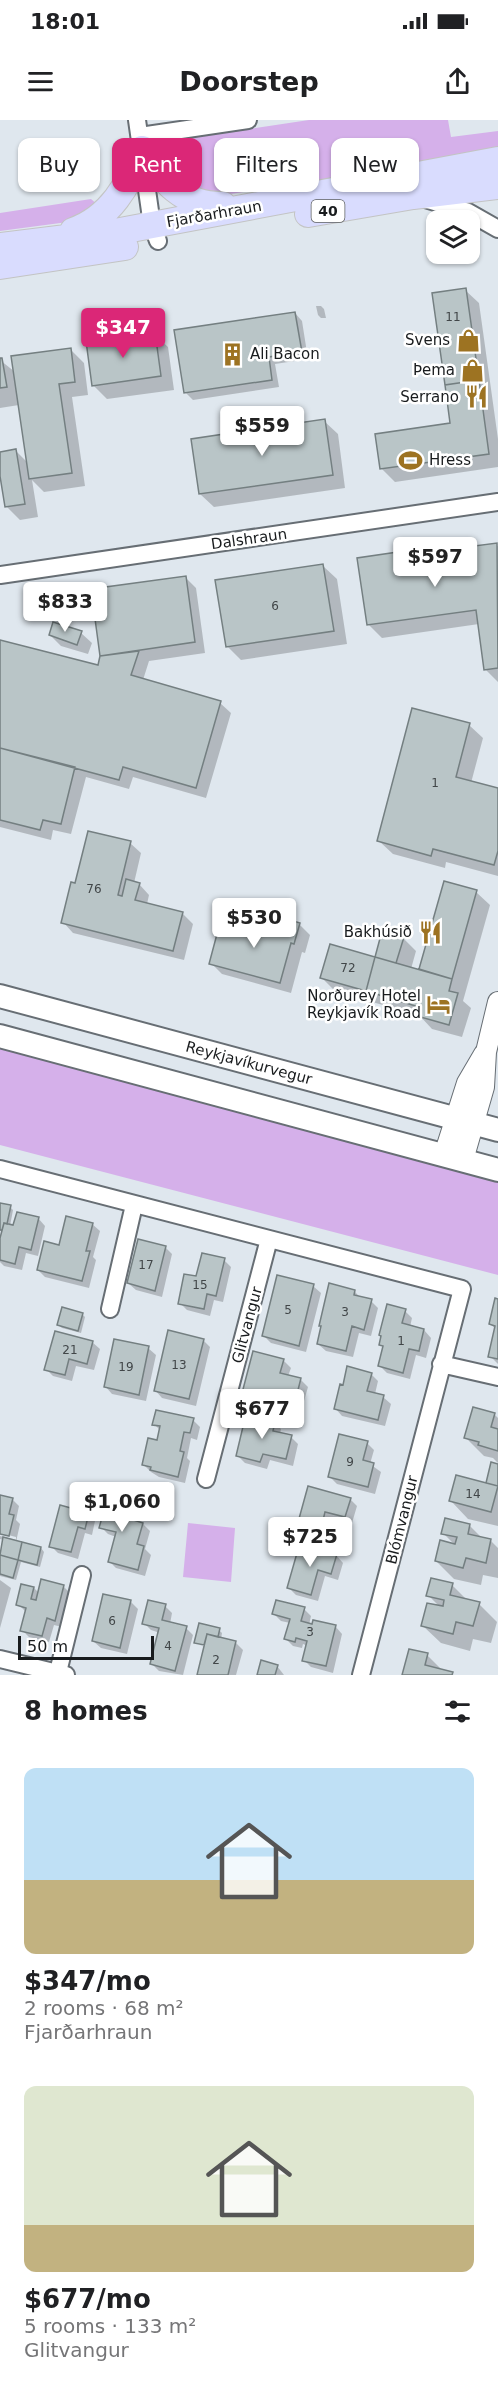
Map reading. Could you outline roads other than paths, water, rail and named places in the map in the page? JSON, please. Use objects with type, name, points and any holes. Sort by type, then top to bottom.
[{"type":"main road","points":[[140,135],[158,174],[180,194],[195,202],[212,205],[270,204]]},
{"type":"main road","points":[[46,240],[81,228],[99,218],[114,201],[135,168],[140,135]]},
{"type":"main road","name":"Fjarðarhraun","points":[[0,266],[155,233],[270,204],[498,160]]},
{"type":"main road","name":"Fjarðarhraun","points":[[0,246],[46,240],[155,233],[498,186]]},
{"type":"main road","name":"Reykjavíkurvegur","points":[[0,996],[498,1130]]},
{"type":"main road","points":[[0,1036],[498,1170]]},
{"type":"street","points":[[155,233],[140,135],[248,120]]},
{"type":"street","points":[[412,196],[468,212],[498,229]]},
{"type":"street","name":"Dalshraun","points":[[0,575],[498,502]]},
{"type":"street","points":[[453,1158],[465,1120],[484,1087],[492,1054],[498,1002]]},
{"type":"street","points":[[0,1169],[269,1239]]},
{"type":"street","points":[[110,1309],[134,1205]]},
{"type":"street","name":"Blómvangur","points":[[269,1239],[462,1289],[361,1675]]},
{"type":"street","name":"Glitvangur","points":[[206,1479],[269,1239]]},
{"type":"street","points":[[441,1364],[498,1377]]},
{"type":"street","points":[[0,1659],[62,1674],[82,1575]]},
{"type":"place","name":"Svens","points":[[468,340]]},
{"type":"place","name":"Ali Bacon","points":[[232,354]]},
{"type":"place","name":"Þema","points":[[473,370]]},
{"type":"place","name":"Serrano","points":[[477,397]]},
{"type":"place","name":"Hress","points":[[411,460]]},
{"type":"place","name":"Bakhúsið","points":[[430,932]]},
{"type":"place","name":"Norðurey Hotel Reykjavík Road","points":[[439,1005]]}]
